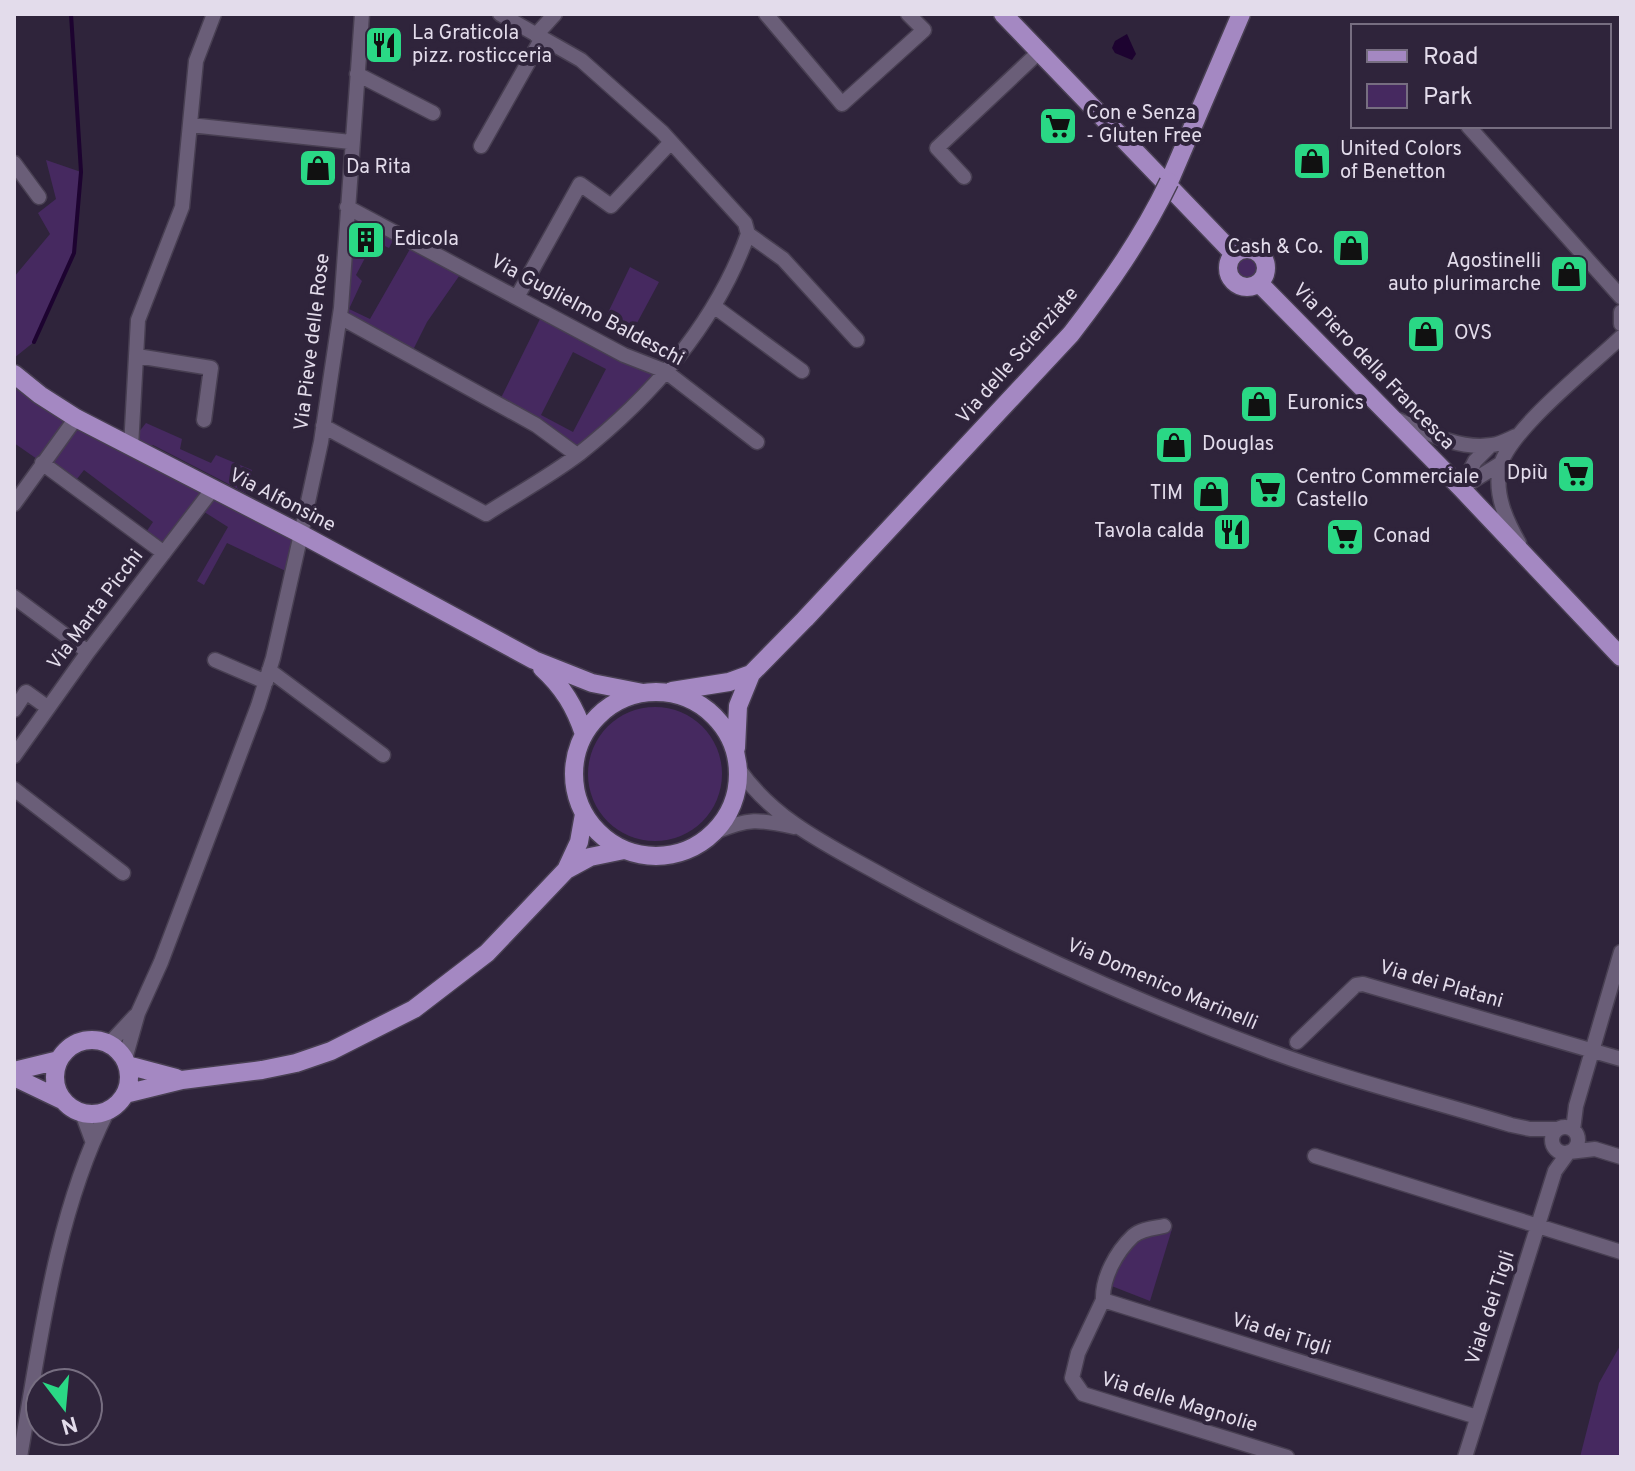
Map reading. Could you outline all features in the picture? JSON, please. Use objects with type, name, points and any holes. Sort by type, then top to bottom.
[{"type":"main road","name":"Via delle Scienziate","points":[[737,762],[738,706],[751,674],[1071,334],[1110,283],[1149,223],[1192,133],[1241,14]]},
{"type":"main road","name":"Via Piero della Francesca","points":[[1008,15],[1039,52],[1234,254]]},
{"type":"main road","name":"Via Piero della Francesca","points":[[1245,249],[1260,254],[1266,270],[1259,283],[1244,287],[1231,279],[1228,265],[1234,254],[1245,249]]},
{"type":"main road","name":"Via Piero della Francesca","points":[[1259,283],[1461,488],[1621,657]]},
{"type":"main road","name":"Via Alfonsine","points":[[14,374],[76,418],[301,534],[534,660],[592,683],[652,693]]},
{"type":"main road","name":"Via Alfonsine","points":[[534,660],[559,683],[576,711],[584,734]]},
{"type":"main road","points":[[652,693],[695,702],[713,715],[726,731],[737,762],[735,797],[715,832],[691,848],[672,855],[651,856],[624,850],[601,835],[584,814],[576,796],[574,780],[578,749],[584,734],[604,710],[620,700],[652,693],[729,682],[751,674]]},
{"type":"main road","points":[[566,870],[579,842],[584,814]]},
{"type":"main road","points":[[125,1094],[182,1080],[296,1063],[331,1051],[414,1009],[487,953],[566,870],[590,857],[624,850]]},
{"type":"main road","points":[[14,1074],[59,1060],[71,1047],[85,1041],[109,1044],[126,1062],[182,1080]]},
{"type":"main road","points":[[59,1060],[56,1077],[62,1100]]},
{"type":"main road","points":[[14,1074],[82,1113],[94,1115],[107,1112],[125,1094],[129,1084],[126,1062]]},
{"type":"street","points":[[131,447],[138,320],[182,207],[196,61],[214,14]]},
{"type":"street","name":"Via Pieve delle Rose","points":[[126,1062],[138,1013],[161,962],[268,676],[301,534],[323,426],[340,317],[362,14]]},
{"type":"street","points":[[500,14],[581,60],[671,142],[745,223],[748,234],[783,259],[857,340]]},
{"type":"street","points":[[481,146],[539,36],[555,14]]},
{"type":"street","points":[[766,14],[842,104],[924,30],[908,14]]},
{"type":"street","points":[[964,177],[937,148],[1039,52]]},
{"type":"street","points":[[357,74],[433,113]]},
{"type":"street","points":[[190,125],[351,142]]},
{"type":"street","points":[[1470,128],[1621,297]]},
{"type":"street","points":[[517,297],[580,184],[611,206],[671,142]]},
{"type":"street","points":[[14,163],[39,197]]},
{"type":"street","name":"Via Guglielmo Baldeschi","points":[[347,207],[624,355],[665,371],[757,442]]},
{"type":"street","points":[[323,426],[486,514],[577,455],[644,395],[690,343],[715,307],[748,234]]},
{"type":"street","points":[[715,307],[802,371]]},
{"type":"street","points":[[1621,312],[1621,324]]},
{"type":"street","points":[[340,317],[536,425],[577,455]]},
{"type":"street","points":[[1530,561],[1508,523],[1498,488],[1500,464],[1516,436],[1621,337]]},
{"type":"street","points":[[137,356],[211,368],[204,420]]},
{"type":"street","points":[[1388,415],[1438,438],[1491,445]]},
{"type":"street","points":[[14,504],[76,418]]},
{"type":"street","points":[[1461,488],[1475,461],[1491,445],[1516,436]]},
{"type":"street","points":[[42,463],[164,553]]},
{"type":"street","points":[[1461,488],[1500,464]]},
{"type":"street","name":"Via Marta Picchi","points":[[14,756],[47,707],[212,490]]},
{"type":"street","points":[[14,597],[88,652]]},
{"type":"street","points":[[215,660],[268,676],[383,755]]},
{"type":"street","points":[[14,710],[26,692],[47,707]]},
{"type":"street","points":[[737,762],[765,802],[798,828]]},
{"type":"street","points":[[14,789],[123,873]]},
{"type":"street","points":[[715,832],[740,822],[761,820],[798,828]]},
{"type":"street","name":"Via Domenico Marinelli","points":[[798,828],[917,895],[1062,965],[1269,1051],[1530,1129],[1568,1130]]},
{"type":"street","name":"Viale dei Tigli","points":[[1568,1130],[1621,952]]},
{"type":"street","name":"Via dei Platani","points":[[1297,1042],[1356,985],[1363,984],[1593,1050]]},
{"type":"street","name":"Via Pieve delle Rose","points":[[109,1044],[138,1013]]},
{"type":"street","points":[[1593,1050],[1621,1059]]},
{"type":"street","points":[[20,1457],[68,1209],[92,1140],[107,1112]]},
{"type":"street","points":[[82,1113],[92,1140]]},
{"type":"street","name":"Via Domenico Marinelli","points":[[1530,1129],[1561,1149]]},
{"type":"street","points":[[1568,1130],[1595,1149]]},
{"type":"street","name":"Viale dei Tigli","points":[[1465,1457],[1561,1149],[1552,1136],[1568,1130]]},
{"type":"street","name":"Viale dei Tigli","points":[[1561,1149],[1577,1144],[1568,1130]]},
{"type":"street","points":[[1561,1149],[1595,1149],[1621,1157]]},
{"type":"street","points":[[1315,1156],[1621,1252]]},
{"type":"street","points":[[1103,1300],[1107,1273],[1134,1236],[1164,1226]]},
{"type":"street","name":"Via dei Tigli","points":[[1103,1300],[1477,1417]]},
{"type":"street","name":"Via delle Magnolie","points":[[1103,1300],[1078,1353],[1072,1378],[1083,1394],[1287,1457]]},
{"type":"green space","points":[[46,160],[81,172],[74,253],[34,342],[14,358],[14,277],[50,234],[38,213],[56,199]]},
{"type":"green space","points":[[347,207],[397,233],[389,248],[374,241],[356,275],[362,281],[349,309],[370,319],[414,242],[464,269],[427,322],[410,356],[340,317]]},
{"type":"green space","points":[[1247,249],[1260,255],[1266,268],[1260,281],[1247,287],[1234,281],[1228,268],[1234,255]]},
{"type":"green space","points":[[630,267],[659,282],[630,336],[603,323]]},
{"type":"green space","points":[[541,317],[665,371],[577,455],[498,404]],"holes":[[[573,352],[606,369],[573,432],[541,415]]]},
{"type":"green space","points":[[14,374],[301,534],[292,574],[227,543],[204,585],[197,581],[228,527],[198,508],[164,553],[142,538],[153,522],[84,470],[73,484],[14,443]]},
{"type":"green space","points":[[146,423],[182,439],[180,449],[211,463],[216,455],[252,470],[246,493],[134,438]]},
{"type":"green space","points":[[655,707],[681,712],[702,727],[717,748],[722,774],[717,800],[702,821],[681,836],[655,841],[629,836],[608,821],[593,800],[588,774],[593,748],[608,727],[629,712]]},
{"type":"green space","points":[[1172,1229],[1150,1301],[1109,1285],[1113,1270],[1137,1240]]},
{"type":"green space","points":[[1621,1344],[1621,1457],[1580,1457],[1599,1383]]},
{"type":"shaded area","points":[[1127,34],[1136,54],[1132,60],[1115,53],[1112,48],[1115,41]]},
{"type":"waterway","points":[[34,342],[74,253],[81,172],[71,14]]},
{"type":"place","name":"La Graticola pizz. rosticceria","points":[[384,45]]},
{"type":"place","name":"Con e Senza - Gluten Free","points":[[1058,126]]},
{"type":"place","name":"United Colors of Benetton","points":[[1312,161]]},
{"type":"place","name":"Da Rita","points":[[318,168]]},
{"type":"place","name":"Edicola","points":[[366,240]]},
{"type":"place","name":"Cash & Co.","points":[[1351,248]]},
{"type":"place","name":"Agostinelli auto plurimarche","points":[[1569,274]]},
{"type":"place","name":"OVS","points":[[1426,334]]},
{"type":"place","name":"Euronics","points":[[1259,404]]},
{"type":"place","name":"Douglas","points":[[1174,445]]},
{"type":"place","name":"Dpiù","points":[[1576,474]]},
{"type":"place","name":"Centro Commerciale Castello","points":[[1268,490]]},
{"type":"place","name":"TIM","points":[[1211,494]]},
{"type":"place","name":"Tavola calda","points":[[1232,532]]},
{"type":"place","name":"Conad","points":[[1345,537]]}]
